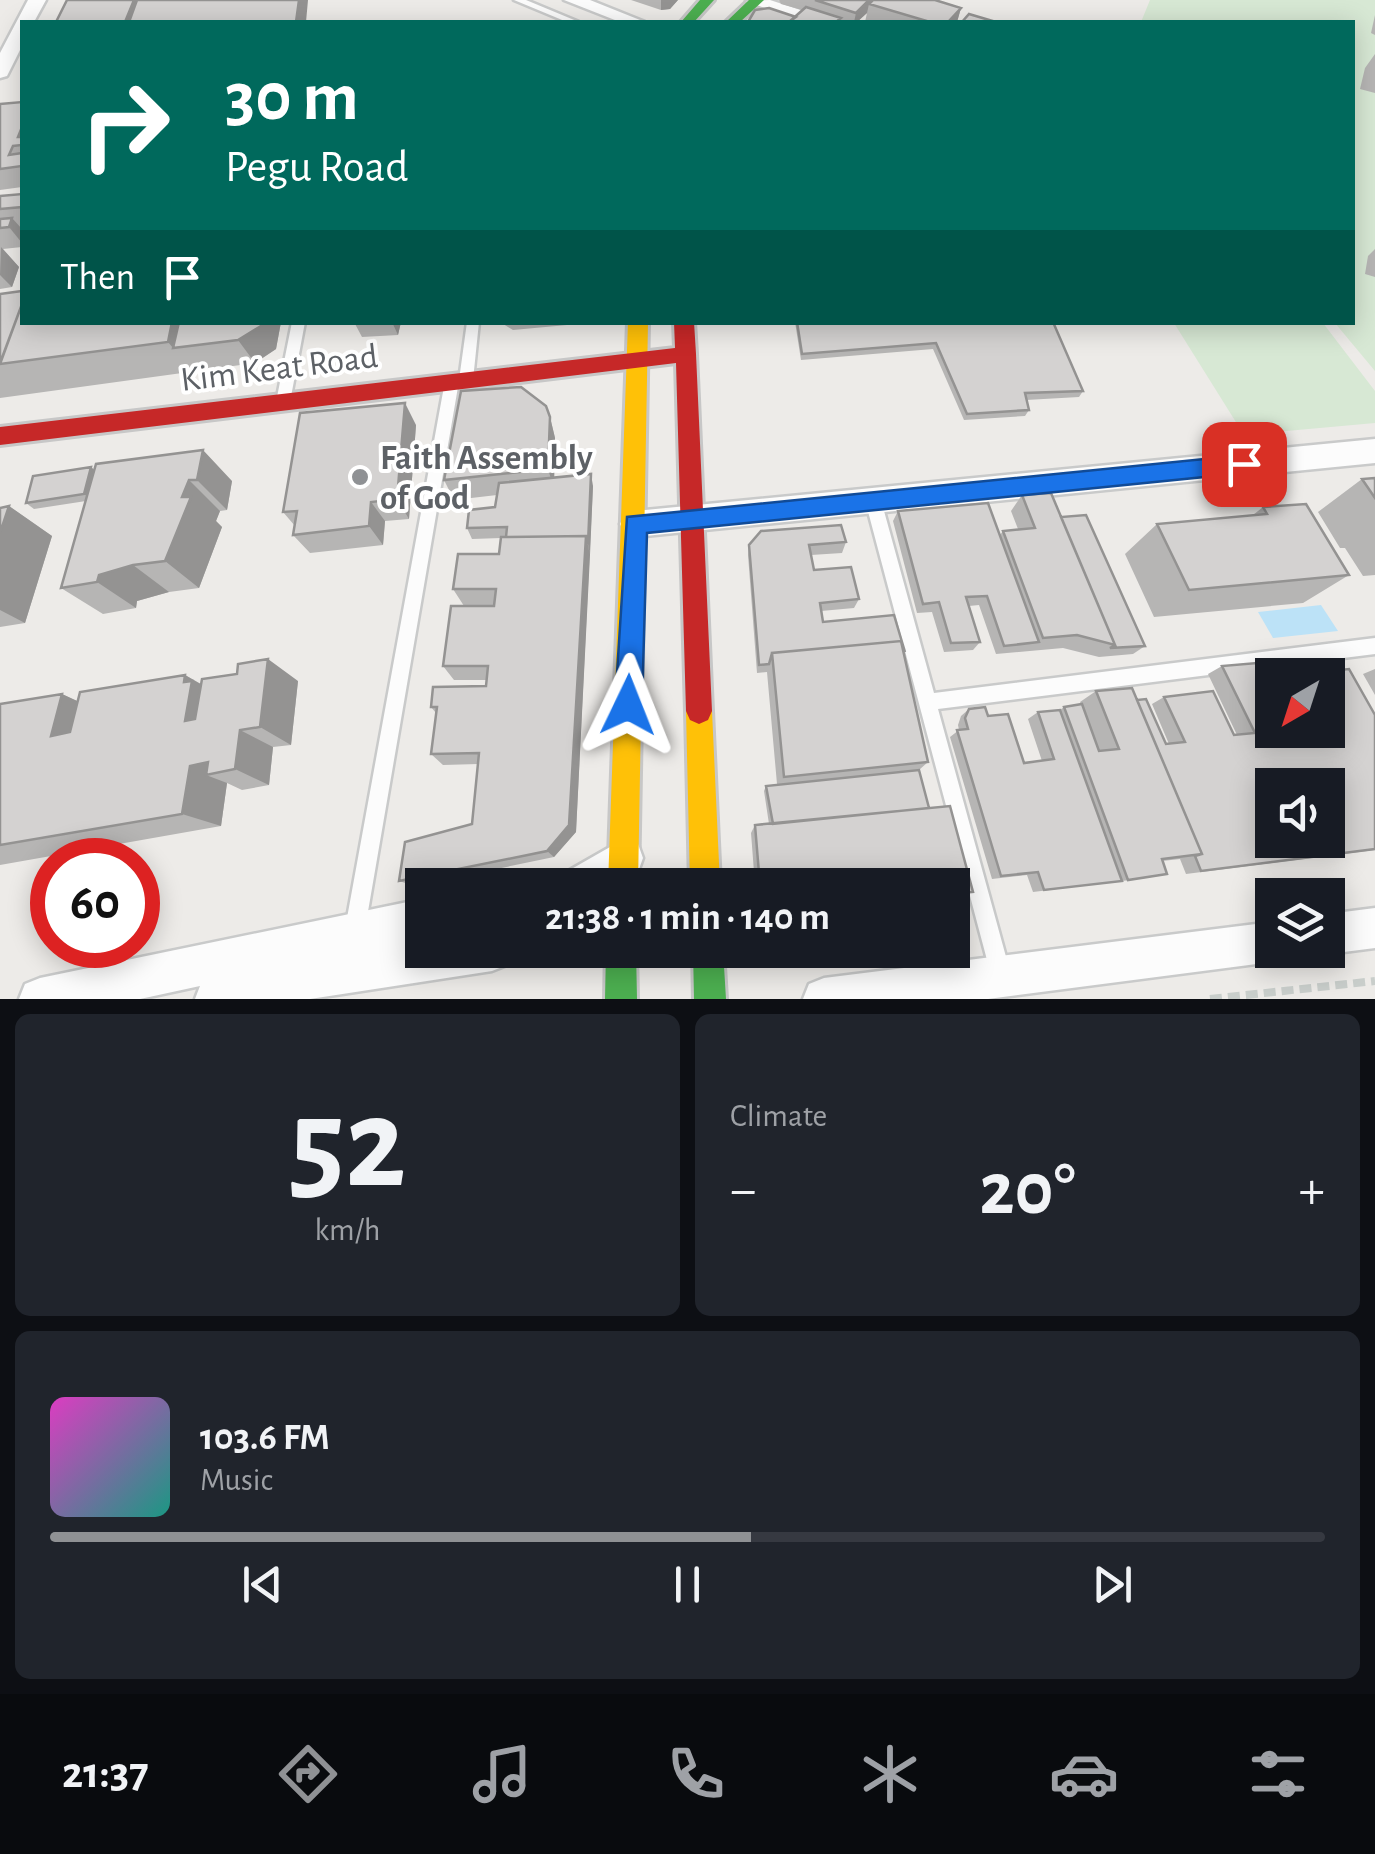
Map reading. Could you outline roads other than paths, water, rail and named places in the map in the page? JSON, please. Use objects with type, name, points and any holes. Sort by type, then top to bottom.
[{"type":"main road","points":[[689,20],[707,0]]},
{"type":"main road","points":[[623,868],[636,524],[638,325]]},
{"type":"main road","points":[[684,325],[705,868]]},
{"type":"main road","name":"Kim Keat Road","points":[[0,436],[686,354]]},
{"type":"main road","points":[[709,968],[710,999]]},
{"type":"street","points":[[574,0],[630,20]]},
{"type":"street","points":[[748,8],[789,20]]},
{"type":"street","points":[[748,8],[809,20]]},
{"type":"street","points":[[0,72],[20,33]]},
{"type":"street","points":[[636,524],[1375,451]]},
{"type":"street","points":[[40,999],[405,922]]},
{"type":"street","points":[[1345,932],[1375,928]]},
{"type":"street","points":[[824,999],[1255,944]]},
{"type":"street","points":[[216,999],[338,972],[405,962]]},
{"type":"lane","points":[[518,0],[569,20]]},
{"type":"lane","points":[[283,402],[298,325]]},
{"type":"lane","points":[[354,932],[472,325]]},
{"type":"lane","points":[[873,500],[1002,979]]},
{"type":"lane","points":[[928,702],[1375,646]]},
{"type":"water","points":[[1321,605],[1338,631],[1273,638],[1258,612]]},
{"type":"place","name":"Faith Assembly of God","points":[[360,477]]}]
